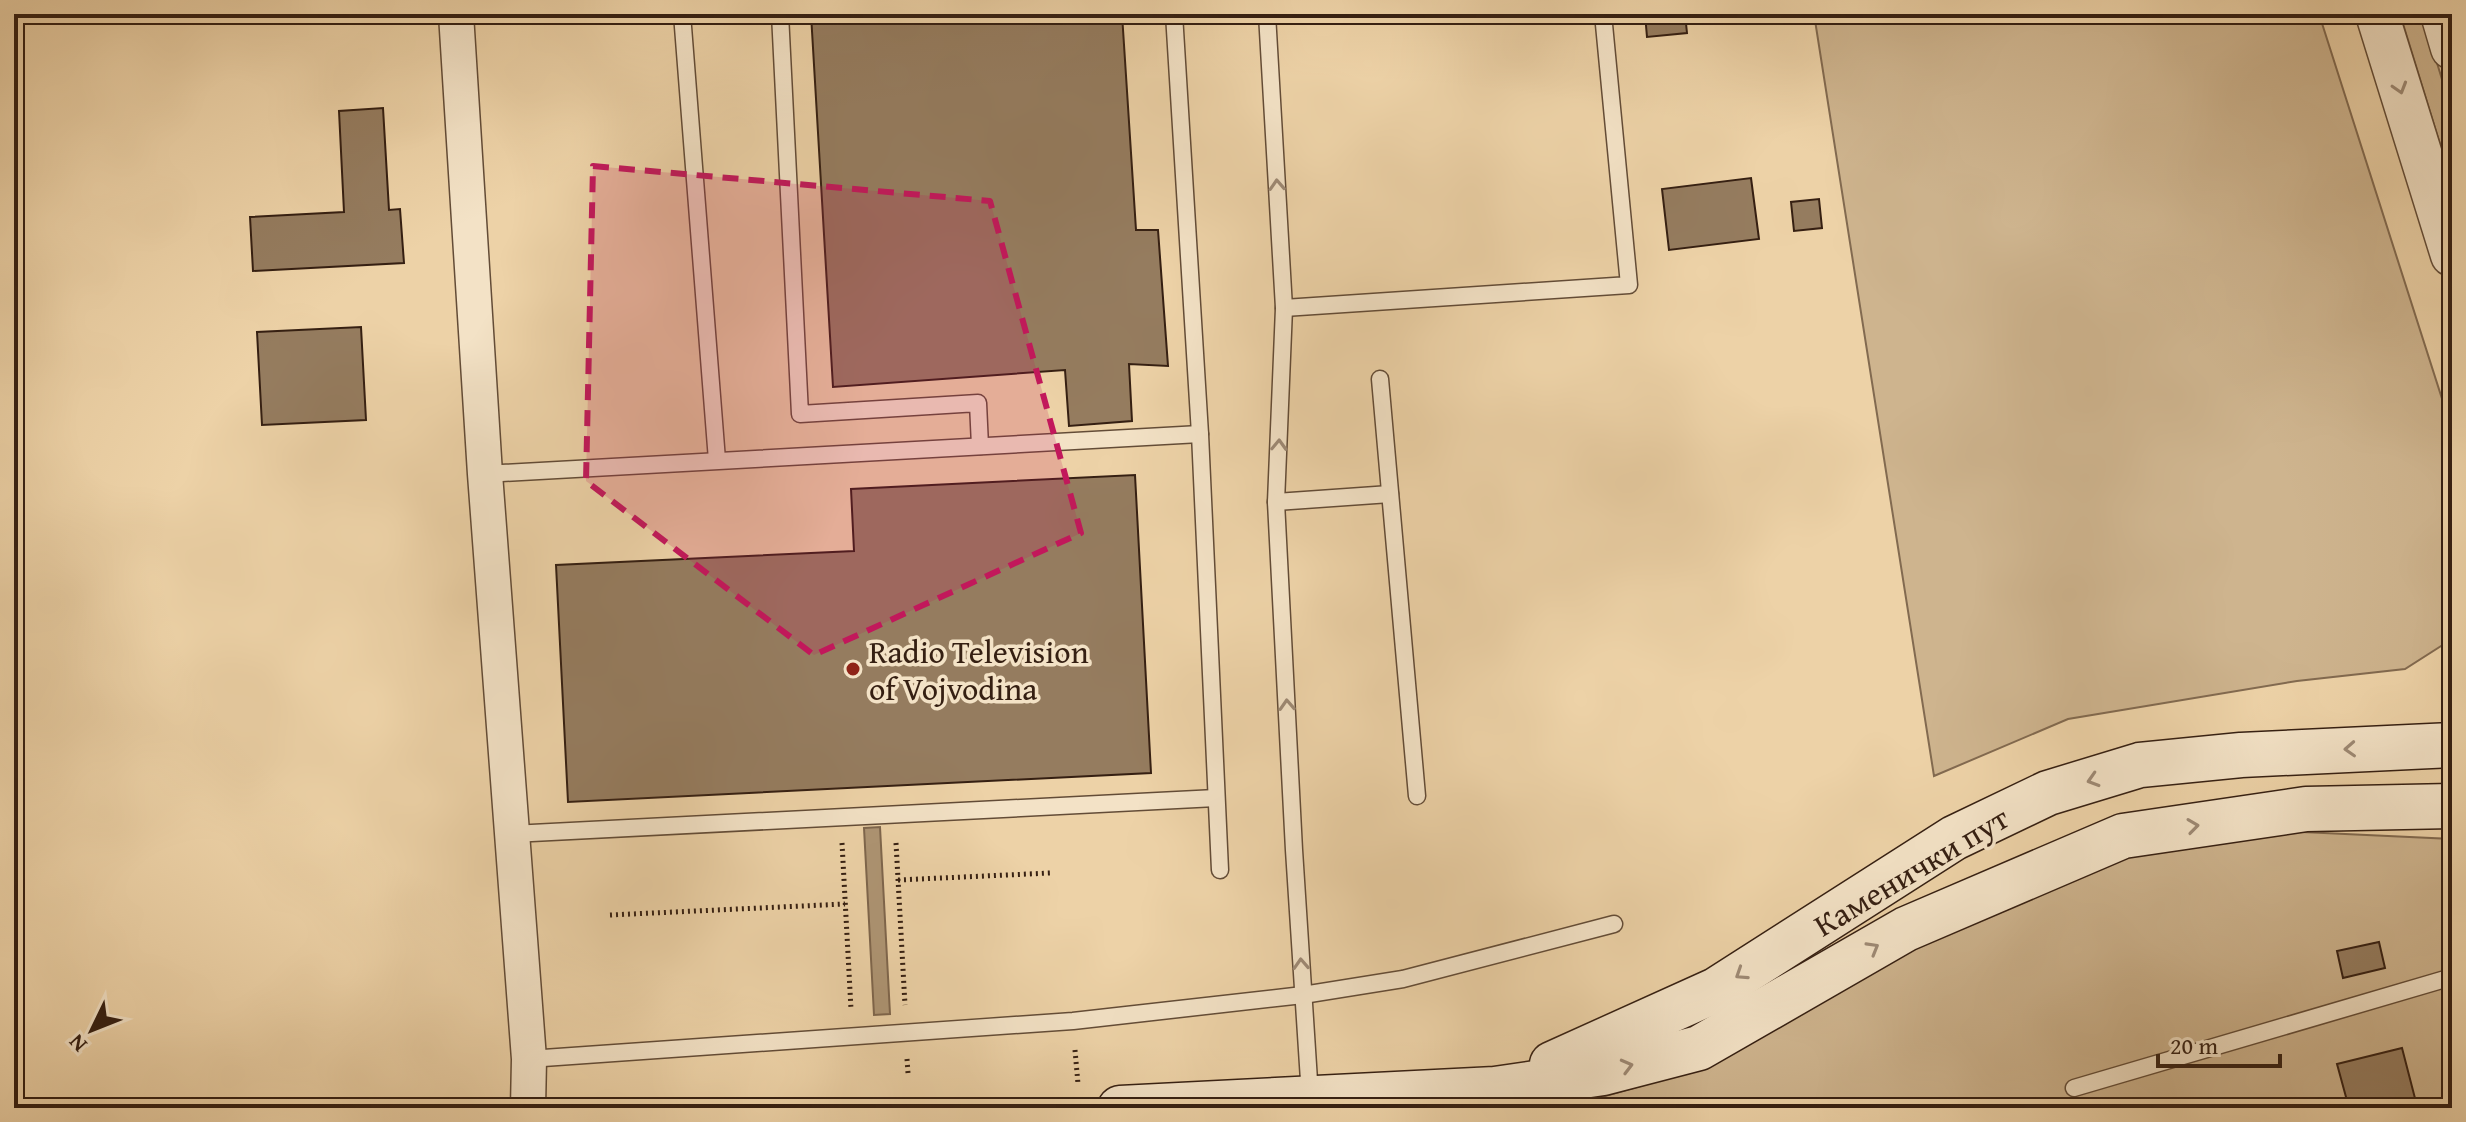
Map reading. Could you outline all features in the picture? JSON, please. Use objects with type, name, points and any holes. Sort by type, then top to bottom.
[{"type":"main road","name":"Каменички пут","points":[[1495,1089],[1716,990],[1954,838],[2048,793],[2140,765],[2444,739]]},
{"type":"main road","name":"Каменички пут","points":[[1120,1108],[1495,1089],[1603,1073],[1699,1048],[1906,929],[2123,836],[2306,809],[2452,806]]},
{"type":"street","points":[[456,14],[485,474],[529,1059],[528,1108]]},
{"type":"street","points":[[2377,14],[2452,255]]},
{"type":"street","points":[[2442,14],[2452,48]]},
{"type":"lane","points":[[682,14],[717,460]]},
{"type":"lane","points":[[780,14],[800,414],[978,403],[980,446]]},
{"type":"lane","points":[[1174,14],[1200,434],[1220,870]]},
{"type":"lane","points":[[1267,14],[1284,308],[1276,502],[1310,1098]]},
{"type":"lane","points":[[1284,308],[1629,285],[1603,14]]},
{"type":"lane","points":[[1380,379],[1417,796]]},
{"type":"lane","points":[[485,474],[1200,434]]},
{"type":"lane","points":[[1276,502],[1390,494]]},
{"type":"lane","points":[[512,834],[1216,798]]},
{"type":"lane","points":[[529,1059],[1073,1021],[1303,995],[1403,979],[1614,924]]},
{"type":"lane","points":[[2074,1088],[2452,977]]},
{"type":"path","points":[[896,846],[905,1006]]},
{"type":"path","points":[[842,849],[851,1010]]},
{"type":"path","points":[[898,880],[1050,873]]},
{"type":"path","points":[[610,915],[845,904]]},
{"type":"path","points":[[907,1059],[908,1073]]},
{"type":"highlighted area","points":[[593,166],[990,201],[1081,533],[814,655],[586,481]]},
{"type":"shaded area","points":[[1814,14],[2319,14],[2452,430],[2452,639],[2405,669],[2297,681],[2068,719],[1934,776]]},
{"type":"shaded area","points":[[2400,14],[2422,14],[2452,112],[2452,183]]},
{"type":"shaded area","points":[[880,827],[890,1014],[874,1015],[864,828]]},
{"type":"shaded area","points":[[2279,831],[2452,839],[2452,1108],[1563,1108],[1700,1069],[1756,1030],[2106,849]]},
{"type":"building","points":[[811,14],[1122,14],[1136,230],[1158,230],[1168,366],[1129,364],[1132,421],[1069,426],[1065,370],[833,387]]},
{"type":"building","points":[[1645,14],[1685,14],[1687,33],[1647,37]]},
{"type":"building","points":[[383,108],[389,210],[400,209],[404,263],[253,271],[250,217],[344,212],[339,111]]},
{"type":"building","points":[[1751,178],[1759,239],[1669,250],[1662,189]]},
{"type":"building","points":[[1819,199],[1822,228],[1794,231],[1791,202]]},
{"type":"building","points":[[361,327],[366,420],[262,425],[257,332]]},
{"type":"building","name":"Radio Television of Vojvodina","points":[[1135,475],[1151,773],[568,802],[556,565],[854,551],[851,489]]},
{"type":"building","points":[[2379,942],[2385,968],[2343,978],[2337,951]]},
{"type":"building","points":[[2402,1048],[2417,1106],[2349,1108],[2337,1064]]},
{"type":"place","name":"Radio Television of Vojvodina","points":[[853,669]]}]
